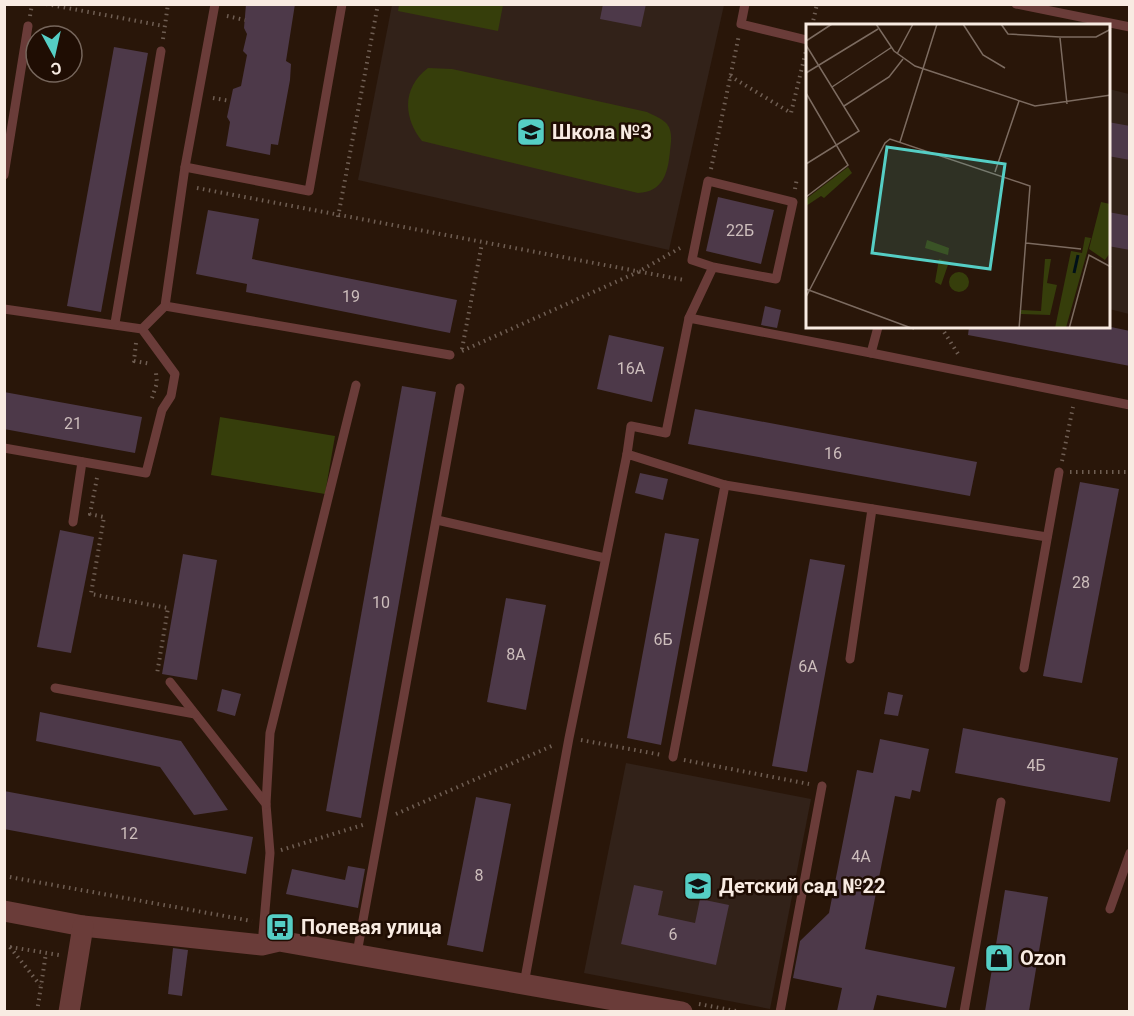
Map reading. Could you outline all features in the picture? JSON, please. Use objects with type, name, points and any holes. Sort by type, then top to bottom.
[{"type":"street","points":[[4,911],[83,926],[262,945],[279,940],[682,1011]]},
{"type":"street","points":[[69,1011],[83,926]]},
{"type":"lane","points":[[139,328],[165,306],[185,167],[215,4]]},
{"type":"lane","points":[[185,167],[309,191],[342,4]]},
{"type":"lane","points":[[745,4],[741,24],[806,40]]},
{"type":"lane","points":[[1016,4],[1130,27]]},
{"type":"lane","points":[[4,175],[24,51]]},
{"type":"lane","points":[[115,323],[160,51]]},
{"type":"lane","points":[[708,181],[794,202],[776,279],[692,261],[708,181]]},
{"type":"lane","points":[[524,984],[569,738],[631,426],[666,433],[689,318],[713,267]]},
{"type":"lane","points":[[165,306],[450,355]]},
{"type":"lane","points":[[4,309],[139,328],[175,374],[171,396],[162,410],[146,473],[4,448]]},
{"type":"lane","points":[[689,318],[1130,405]]},
{"type":"lane","points":[[871,353],[878,328]]},
{"type":"lane","points":[[262,945],[270,853],[266,804],[270,733],[356,385]]},
{"type":"lane","points":[[357,953],[437,520],[459,388]]},
{"type":"lane","points":[[627,454],[724,485],[1047,537]]},
{"type":"lane","points":[[73,522],[82,462]]},
{"type":"lane","points":[[1024,668],[1059,472]]},
{"type":"lane","points":[[673,758],[724,485]]},
{"type":"lane","points":[[850,659],[872,509]]},
{"type":"lane","points":[[437,520],[605,558]]},
{"type":"lane","points":[[170,682],[266,804]]},
{"type":"lane","points":[[55,688],[195,714]]},
{"type":"lane","points":[[780,1011],[822,786]]},
{"type":"lane","points":[[964,1011],[1000,802]]},
{"type":"lane","points":[[1110,909],[1130,853]]},
{"type":"path","points":[[46,4],[165,26]]},
{"type":"path","points":[[160,51],[168,4]]},
{"type":"path","points":[[338,217],[378,4]]},
{"type":"path","points":[[812,24],[817,4]]},
{"type":"path","points":[[227,16],[245,20]]},
{"type":"path","points":[[708,181],[741,24]]},
{"type":"path","points":[[730,76],[792,112],[806,50]]},
{"type":"path","points":[[213,98],[230,101]]},
{"type":"path","points":[[197,190],[684,280]]},
{"type":"path","points":[[450,355],[638,272],[696,239]]},
{"type":"path","points":[[462,351],[482,243]]},
{"type":"path","points":[[139,328],[134,361],[156,364],[157,383],[151,402]]},
{"type":"path","points":[[942,328],[973,374]]},
{"type":"path","points":[[1064,450],[1073,407]]},
{"type":"path","points":[[99,465],[90,514],[104,517],[91,594],[168,608],[157,680],[170,682]]},
{"type":"path","points":[[1059,472],[1130,472]]},
{"type":"path","points":[[270,853],[382,820],[569,738],[822,786]]},
{"type":"path","points":[[7,946],[78,958]]},
{"type":"path","points":[[7,946],[41,986]]},
{"type":"path","points":[[37,1011],[46,953]]},
{"type":"shaded area","name":"Школа №3","points":[[392,5],[724,5],[669,250],[358,180]]},
{"type":"shaded area","points":[[1110,89],[1129,94],[1129,314],[1110,309]]},
{"type":"shaded area","name":"Детский сад №22","points":[[626,763],[811,799],[770,1009],[584,973]]},
{"type":"green space","points":[[399,4],[503,5],[498,31],[398,11]]},
{"type":"green space","points":[[428,68],[452,69],[647,112],[665,122],[670,130],[671,144],[666,174],[659,185],[646,192],[638,193],[422,141],[411,122],[408,103],[413,84]]},
{"type":"green space","points":[[220,417],[335,436],[325,494],[211,475]]},
{"type":"building","points":[[246,4],[295,4],[286,61],[291,64],[290,80],[278,145],[271,144],[270,155],[226,146],[230,122],[227,117],[233,89],[241,86],[247,55],[243,51],[247,34],[244,28]]},
{"type":"building","points":[[603,4],[646,4],[641,27],[600,19]]},
{"type":"building","points":[[114,47],[148,53],[101,312],[67,306]]},
{"type":"building","points":[[1110,122],[1130,126],[1130,160],[1110,156]]},
{"type":"building","points":[[718,197],[774,210],[761,264],[706,251]]},
{"type":"building","points":[[208,210],[259,219],[252,259],[457,300],[450,333],[246,292],[247,284],[196,274]]},
{"type":"building","points":[[1110,212],[1130,216],[1130,250],[1110,246]]},
{"type":"building","points":[[765,306],[781,310],[777,328],[761,325]]},
{"type":"building","points":[[1111,327],[1130,331],[1130,366],[968,335],[969,328]]},
{"type":"building","points":[[609,335],[664,347],[652,402],[597,389]]},
{"type":"building","points":[[402,386],[436,392],[361,818],[326,811]]},
{"type":"building","points":[[4,392],[142,417],[135,453],[4,429]]},
{"type":"building","points":[[695,409],[977,462],[970,496],[688,444]]},
{"type":"building","points":[[640,473],[668,479],[663,500],[635,493]]},
{"type":"building","points":[[1080,482],[1119,489],[1082,683],[1043,676]]},
{"type":"building","points":[[60,530],[94,537],[71,653],[37,647]]},
{"type":"building","points":[[665,533],[699,539],[661,745],[627,738]]},
{"type":"building","points":[[183,554],[217,560],[197,680],[162,674]]},
{"type":"building","points":[[810,559],[845,565],[807,772],[772,766]]},
{"type":"building","points":[[506,598],[546,605],[526,710],[487,702]]},
{"type":"building","points":[[222,689],[241,694],[235,716],[217,711]]},
{"type":"building","points":[[888,692],[903,695],[898,716],[884,714]]},
{"type":"building","points":[[40,712],[181,741],[228,810],[194,815],[160,767],[36,741]]},
{"type":"building","points":[[963,728],[1118,758],[1110,802],[955,773]]},
{"type":"building","points":[[880,739],[929,749],[920,792],[912,790],[910,799],[895,796],[865,949],[955,967],[946,1008],[877,995],[873,1011],[837,1011],[842,988],[793,978],[800,941],[829,913],[857,770],[873,773]]},
{"type":"building","points":[[4,791],[253,837],[246,874],[4,829]]},
{"type":"building","points":[[476,797],[511,804],[483,952],[447,945]]},
{"type":"building","points":[[348,866],[365,869],[358,908],[286,894],[292,869],[345,880]]},
{"type":"building","points":[[634,885],[663,891],[658,915],[695,923],[700,899],[729,905],[716,965],[621,944]]},
{"type":"building","points":[[1005,890],[1048,897],[1029,1011],[985,1011]]},
{"type":"building","points":[[173,948],[188,950],[182,996],[168,994]]},
{"type":"place","name":"Школа №3","points":[[531,132]]},
{"type":"place","name":"Детский сад №22","points":[[698,886]]},
{"type":"place","name":"Полевая улица","points":[[280,927]]},
{"type":"place","name":"Ozon","points":[[999,958]]}]
